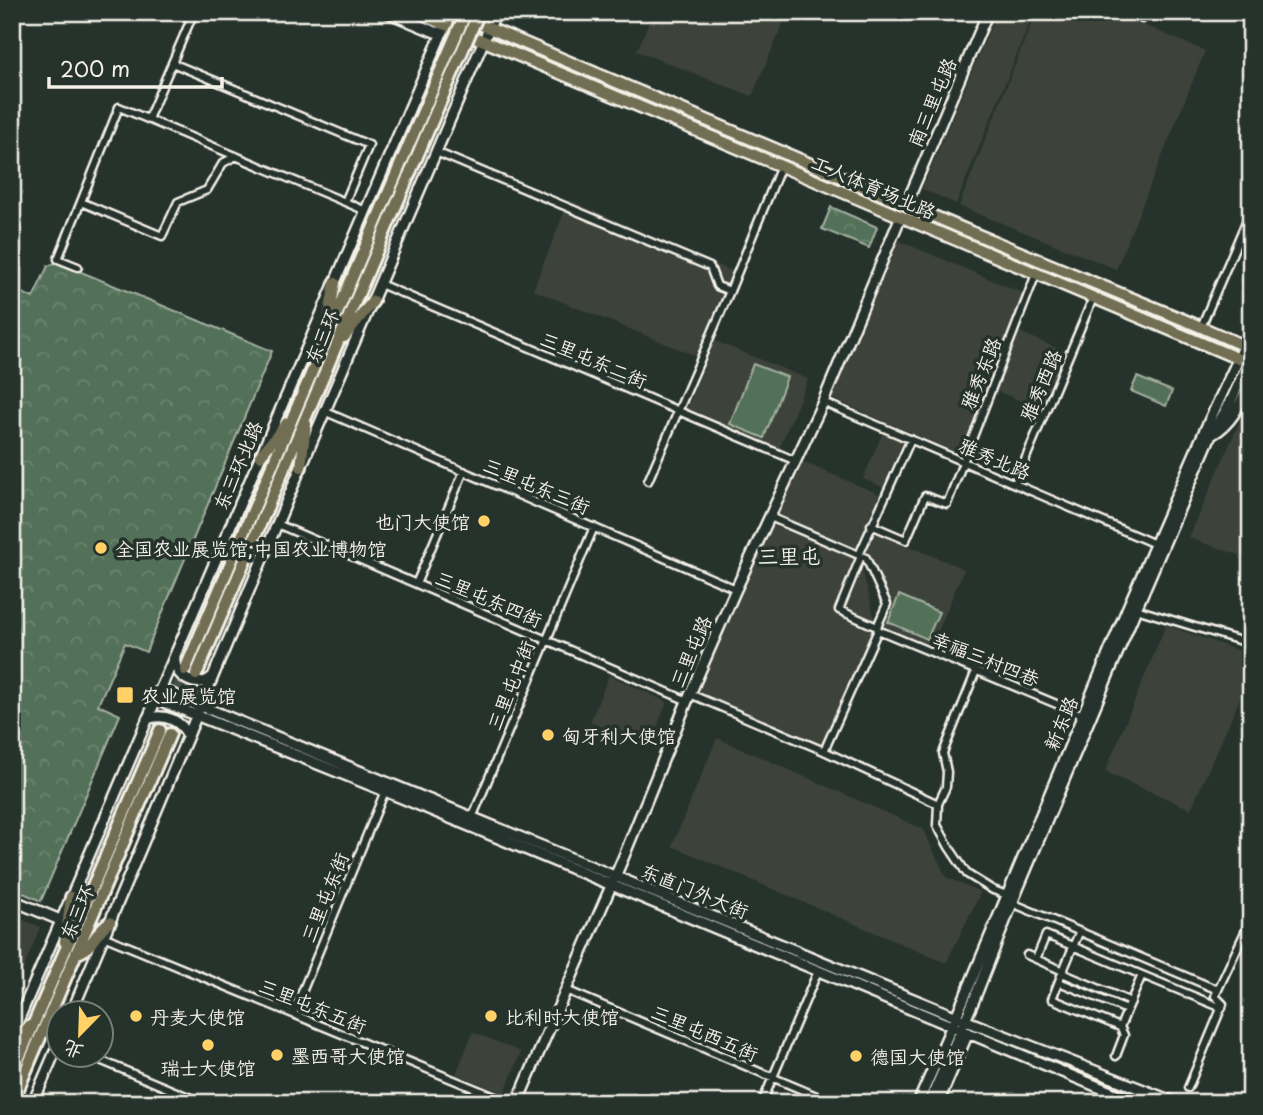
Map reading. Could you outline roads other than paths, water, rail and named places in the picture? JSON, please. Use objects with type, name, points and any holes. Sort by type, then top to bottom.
[{"type":"highway","name":"东三环","points":[[191,672],[302,412],[334,350],[433,104],[466,12]]},
{"type":"highway","name":"东三环","points":[[302,412],[323,346],[433,104],[479,12]]},
{"type":"highway","points":[[323,346],[335,283]]},
{"type":"highway","points":[[334,350],[373,300]]},
{"type":"highway","points":[[260,456],[302,412]]},
{"type":"highway","points":[[302,412],[302,467]]},
{"type":"highway","name":"东三环","points":[[12,1073],[165,732],[77,953],[12,1103]]},
{"type":"highway","points":[[62,958],[71,897]]},
{"type":"highway","points":[[77,953],[85,950],[103,926],[110,922]]},
{"type":"highway","points":[[12,1043],[33,1023]]},
{"type":"main road","name":"工人体育场北路","points":[[415,12],[444,29],[484,41],[1247,361]]},
{"type":"main road","name":"工人体育场北路","points":[[451,12],[1248,348]]},
{"type":"street","points":[[148,119],[194,12]]},
{"type":"street","points":[[387,12],[435,32],[444,29]]},
{"type":"street","name":"东三环北路","points":[[12,1035],[451,12]]},
{"type":"street","points":[[76,1000],[496,12]]},
{"type":"street","name":"南三里屯路","points":[[906,205],[988,12]]},
{"type":"street","points":[[172,63],[369,145],[345,202]]},
{"type":"street","points":[[422,80],[460,95]]},
{"type":"street","points":[[78,267],[58,259],[119,107],[366,211]]},
{"type":"street","points":[[436,152],[710,267],[718,286],[730,291]]},
{"type":"street","points":[[81,202],[162,236],[178,202],[207,190],[223,163],[236,156]]},
{"type":"street","points":[[649,481],[781,166]]},
{"type":"street","points":[[1201,327],[1251,210]]},
{"type":"street","name":"三里屯路","points":[[517,1103],[736,589],[823,402],[901,216]]},
{"type":"street","name":"雅秀东路","points":[[871,525],[906,540],[925,496],[947,504],[1036,274]]},
{"type":"street","name":"三里屯东二街","points":[[380,285],[796,461]]},
{"type":"street","name":"雅秀西路","points":[[1015,484],[1093,298]]},
{"type":"street","points":[[1247,361],[1251,332]]},
{"type":"street","name":"新东路","points":[[1009,899],[1211,435],[1230,403],[1247,361]]},
{"type":"street","name":"新东路","points":[[938,1103],[960,1029],[960,1018],[1083,715],[1204,432],[1247,361]]},
{"type":"street","name":"新东路","points":[[1211,435],[1234,415],[1251,380]]},
{"type":"street","name":"雅秀北路","points":[[823,402],[1155,544]]},
{"type":"street","name":"三里屯东三街","points":[[326,412],[736,589]]},
{"type":"street","points":[[860,556],[871,525],[911,439]]},
{"type":"street","points":[[416,584],[464,471]]},
{"type":"street","points":[[770,517],[866,558],[887,604],[824,751]]},
{"type":"street","name":"三里屯东四街","points":[[277,524],[546,640],[824,751],[939,804]]},
{"type":"street","name":"三里屯中街","points":[[472,818],[594,527]]},
{"type":"street","name":"幸福三村四巷","points":[[860,556],[839,610],[877,629],[1083,715]]},
{"type":"street","points":[[1136,609],[1251,644]]},
{"type":"street","points":[[175,655],[177,671],[190,681],[207,682],[215,673]]},
{"type":"street","points":[[976,671],[943,753],[947,772],[946,787],[939,804],[937,825],[967,874],[1009,899],[1218,990]]},
{"type":"street","points":[[158,694],[198,711]]},
{"type":"street","name":"东直门外大街","points":[[198,711],[472,818],[818,971],[1137,1103]]},
{"type":"street","name":"东直门外大街","points":[[198,711],[385,791],[1177,1103]]},
{"type":"street","points":[[147,719],[156,716],[174,720],[184,728],[188,736]]},
{"type":"street","name":"三里屯东街","points":[[293,1014],[385,791]]},
{"type":"street","points":[[12,900],[60,920]]},
{"type":"street","points":[[1188,1088],[1222,1008],[1223,1004],[1215,996],[1251,919]]},
{"type":"street","points":[[1131,1002],[1036,960],[1046,935],[1222,1008]]},
{"type":"street","points":[[1078,935],[1052,999],[1120,1027],[1124,1035],[1116,1056]]},
{"type":"street","name":"三里屯东五街","points":[[103,936],[510,1103]]},
{"type":"street","points":[[1027,955],[1063,972]]},
{"type":"street","points":[[762,1103],[818,971]]},
{"type":"street","points":[[1120,1027],[1142,975]]},
{"type":"street","points":[[1059,982],[1127,1010]]},
{"type":"street","name":"三里屯西五街","points":[[565,990],[833,1103]]},
{"type":"street","points":[[960,1018],[960,1029]]},
{"type":"street","name":"新东路","points":[[918,1103],[960,1029]]},
{"type":"street","name":"新东路","points":[[929,1103],[960,1029]]},
{"type":"street","points":[[116,1066],[202,1103]]},
{"type":"street","points":[[33,1103],[47,1070]]},
{"type":"tunnel","points":[[160,730],[185,670]]},
{"type":"tunnel","points":[[170,734],[196,675]]},
{"type":"place","name":"也门大使馆","points":[[484,521]]},
{"type":"place","name":"全国农业展览馆;中国农业博物馆","points":[[101,548]]},
{"type":"place","name":"农业展览馆","points":[[125,695]]},
{"type":"place","name":"匈牙利大使馆","points":[[548,735]]},
{"type":"place","name":"丹麦大使馆","points":[[136,1016]]},
{"type":"place","name":"比利时大使馆","points":[[491,1016]]},
{"type":"place","name":"瑞士大使馆","points":[[208,1045]]},
{"type":"place","name":"墨西哥大使馆","points":[[277,1055]]},
{"type":"place","name":"德国大使馆","points":[[856,1056]]},
{"type":"district","name":"三里屯","points":[[789,555]]}]
